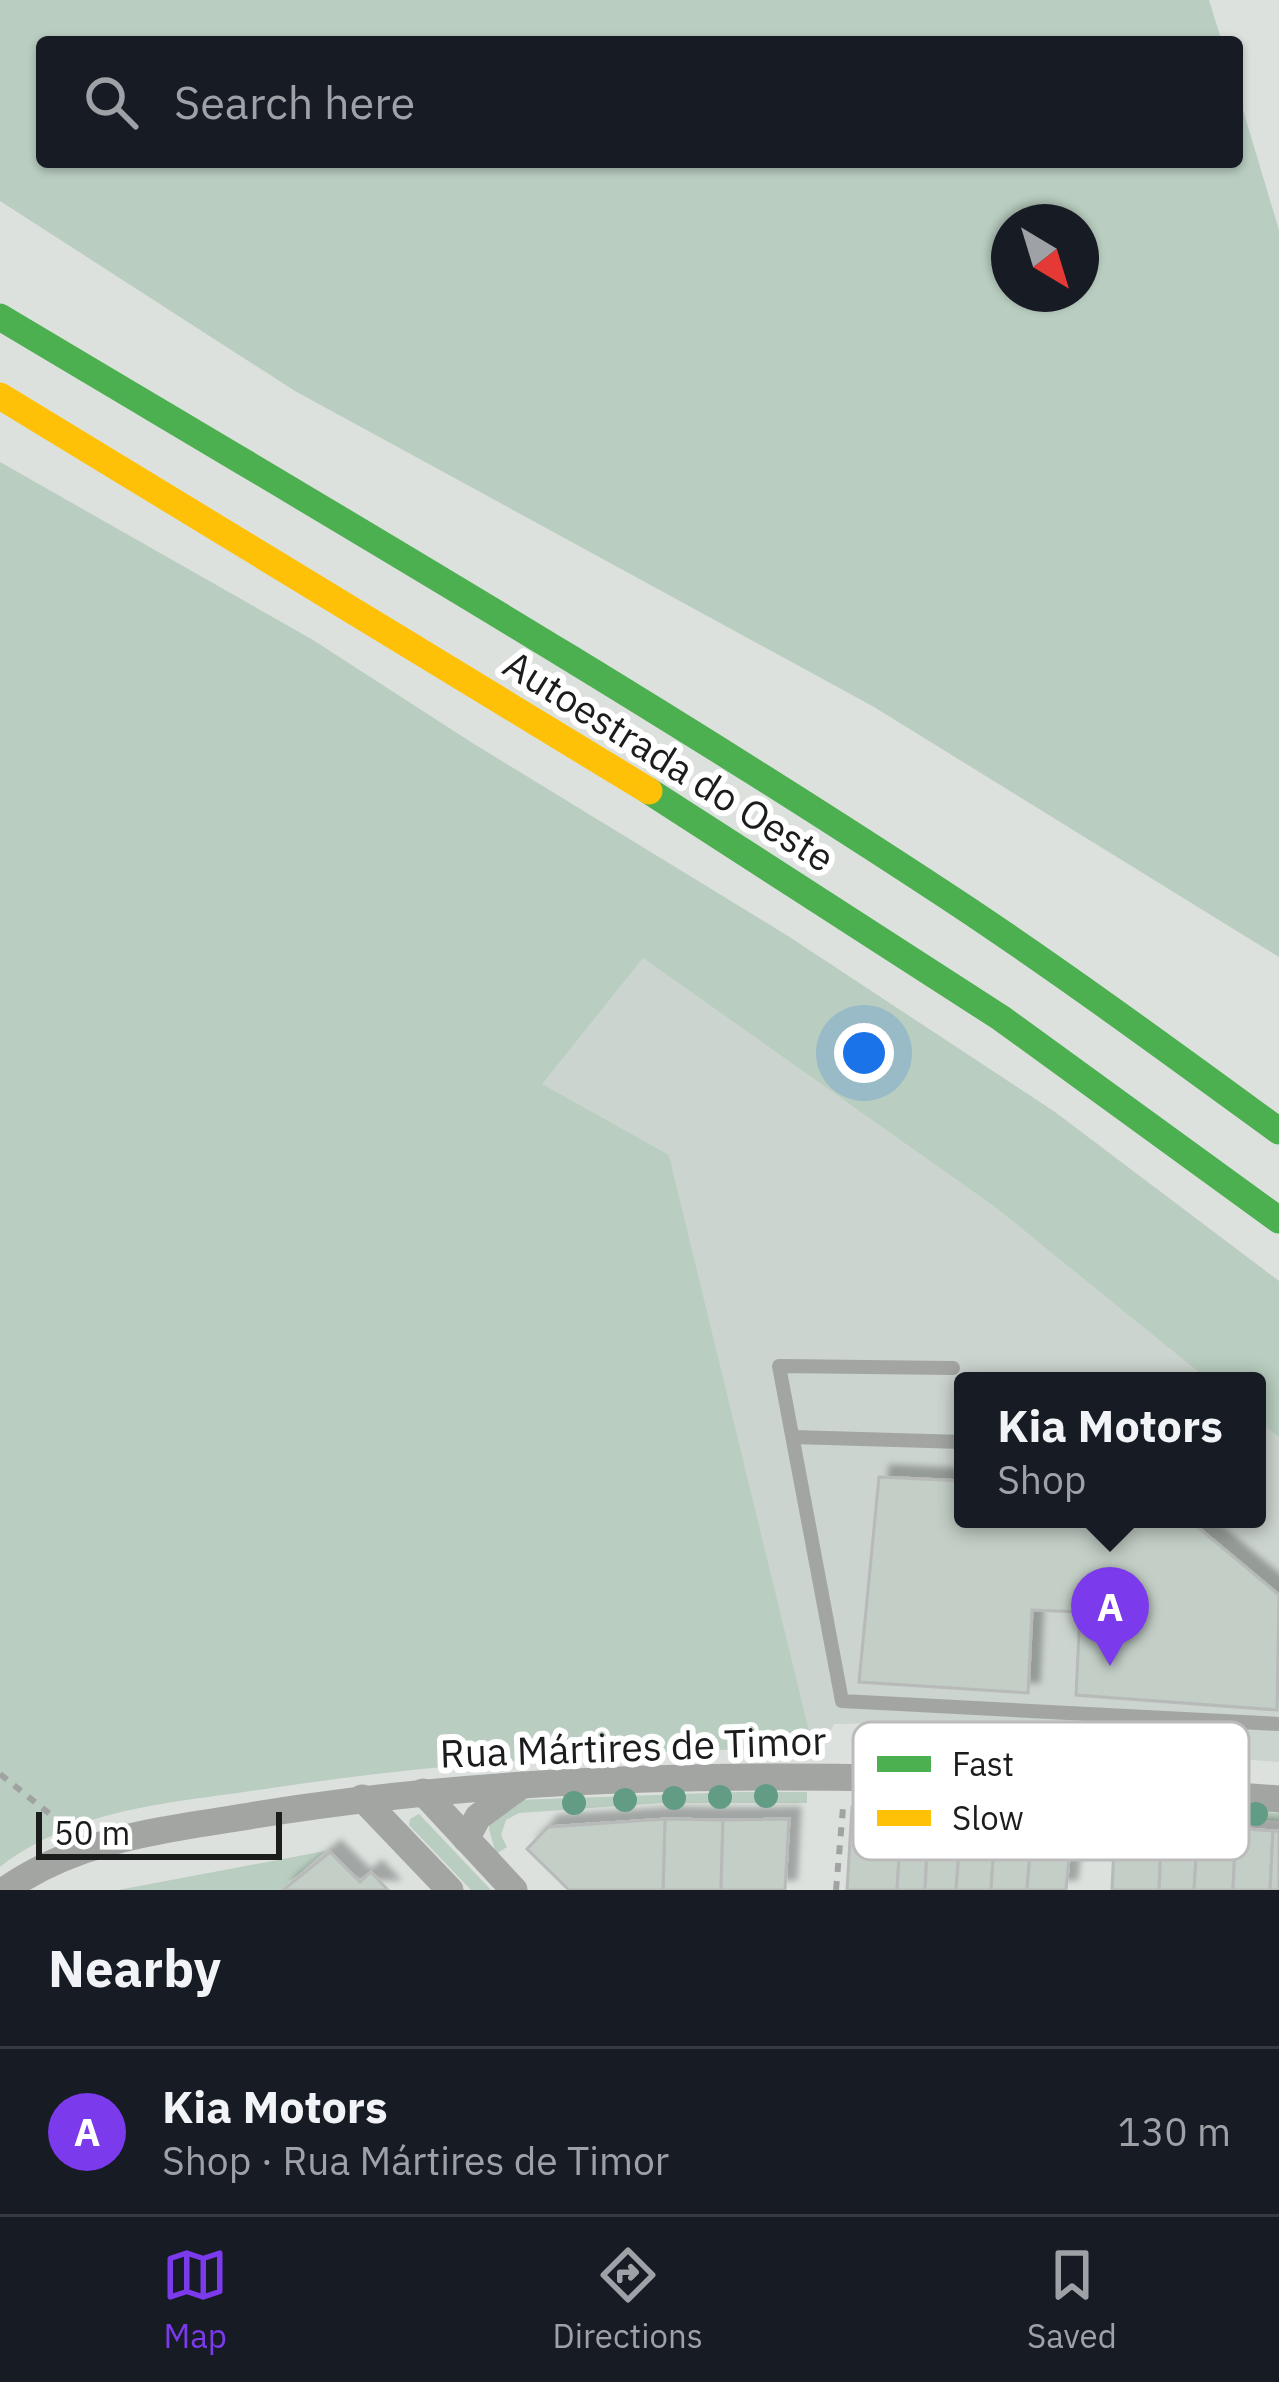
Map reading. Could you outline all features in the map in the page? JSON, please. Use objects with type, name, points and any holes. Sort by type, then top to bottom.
[{"type":"highway","name":"Autoestrada do Oeste","points":[[0,317],[694,737],[907,872],[1279,1131]]},
{"type":"highway","name":"Autoestrada do Oeste","points":[[0,396],[619,772],[1001,1018],[1279,1220]]},
{"type":"street","name":"Rua Mártires de Timor","points":[[5,1890],[74,1851],[123,1837],[362,1798],[524,1784],[853,1780]]},
{"type":"street","points":[[466,1839],[478,1817],[524,1784]]},
{"type":"street","points":[[423,1792],[514,1890]]},
{"type":"street","name":"Rua Mártires de Timor","points":[[1249,1797],[1279,1799]]},
{"type":"street","points":[[362,1798],[450,1890]]},
{"type":"lane","points":[[953,1368],[779,1366],[842,1701],[1241,1722]]},
{"type":"lane","points":[[793,1437],[954,1442]]},
{"type":"lane","points":[[1249,1722],[1279,1724]]},
{"type":"path","points":[[0,1774],[79,1836]]},
{"type":"path","points":[[836,1890],[845,1798]]},
{"type":"shaded area","points":[[643,958],[995,1207],[1200,1372],[954,1372],[954,1528],[1266,1528],[1266,1426],[1279,1436],[1279,1762],[1249,1760],[1249,1722],[853,1722],[834,1724],[827,1738],[813,1747],[669,1155],[541,1084]]},
{"type":"green space","points":[[0,0],[1209,0],[1220,36],[36,36],[36,168],[1243,168],[1243,110],[1279,230],[1279,957],[874,707],[295,391],[0,201]]},
{"type":"green space","points":[[0,462],[313,640],[788,936],[1055,1112],[1279,1281],[1279,1437],[1266,1426],[1266,1372],[1199,1372],[995,1207],[643,958],[542,1084],[669,1155],[813,1747],[466,1765],[189,1800],[91,1820],[29,1847],[0,1867]]},
{"type":"green space","points":[[807,1792],[807,1803],[661,1803],[519,1813],[506,1820],[501,1835],[507,1847],[496,1854],[489,1829],[490,1818],[517,1800]]},
{"type":"green space","points":[[1249,1811],[1279,1813],[1279,1821],[1249,1819]]},
{"type":"green space","points":[[419,1814],[491,1890],[471,1890],[409,1825]]},
{"type":"green space","points":[[325,1851],[281,1890],[118,1890]]},
{"type":"building","points":[[879,1477],[954,1481],[954,1528],[1199,1528],[1279,1595],[1277,1710],[1076,1695],[1080,1612],[1032,1610],[1028,1693],[859,1682]]},
{"type":"building","points":[[853,1807],[853,1860],[899,1860],[897,1890],[847,1890]]},
{"type":"building","points":[[665,1819],[723,1820],[721,1890],[663,1890]]},
{"type":"building","points":[[665,1819],[663,1890],[569,1890],[527,1849],[548,1827]]},
{"type":"building","points":[[789,1819],[785,1890],[721,1890],[723,1820]]},
{"type":"building","points":[[1249,1829],[1273,1831],[1270,1890],[1233,1890],[1234,1860],[1249,1860]]},
{"type":"building","points":[[1273,1831],[1279,1831],[1279,1890],[1270,1890]]},
{"type":"building","points":[[330,1852],[360,1882],[371,1872],[388,1890],[283,1890]]},
{"type":"building","points":[[899,1860],[927,1860],[925,1890],[897,1890]]},
{"type":"building","points":[[927,1860],[958,1860],[956,1890],[925,1890]]},
{"type":"building","points":[[958,1860],[993,1860],[991,1890],[956,1890]]},
{"type":"building","points":[[993,1860],[1030,1860],[1027,1890],[991,1890]]},
{"type":"building","points":[[1030,1860],[1069,1860],[1066,1890],[1027,1890]]},
{"type":"building","points":[[1113,1860],[1160,1860],[1159,1890],[1112,1890]]},
{"type":"building","points":[[1160,1860],[1196,1860],[1194,1890],[1159,1890]]},
{"type":"building","points":[[1196,1860],[1234,1860],[1233,1890],[1194,1890]]},
{"type":"traffic: fast","points":[[0,317],[487,608],[849,832],[1047,964],[1279,1131]]},
{"type":"traffic: fast","points":[[649,791],[1001,1018],[1279,1220]]},
{"type":"traffic: slow","points":[[0,396],[649,791]]},
{"type":"place","name":"Kia Motors","points":[[1110,1666]]}]
